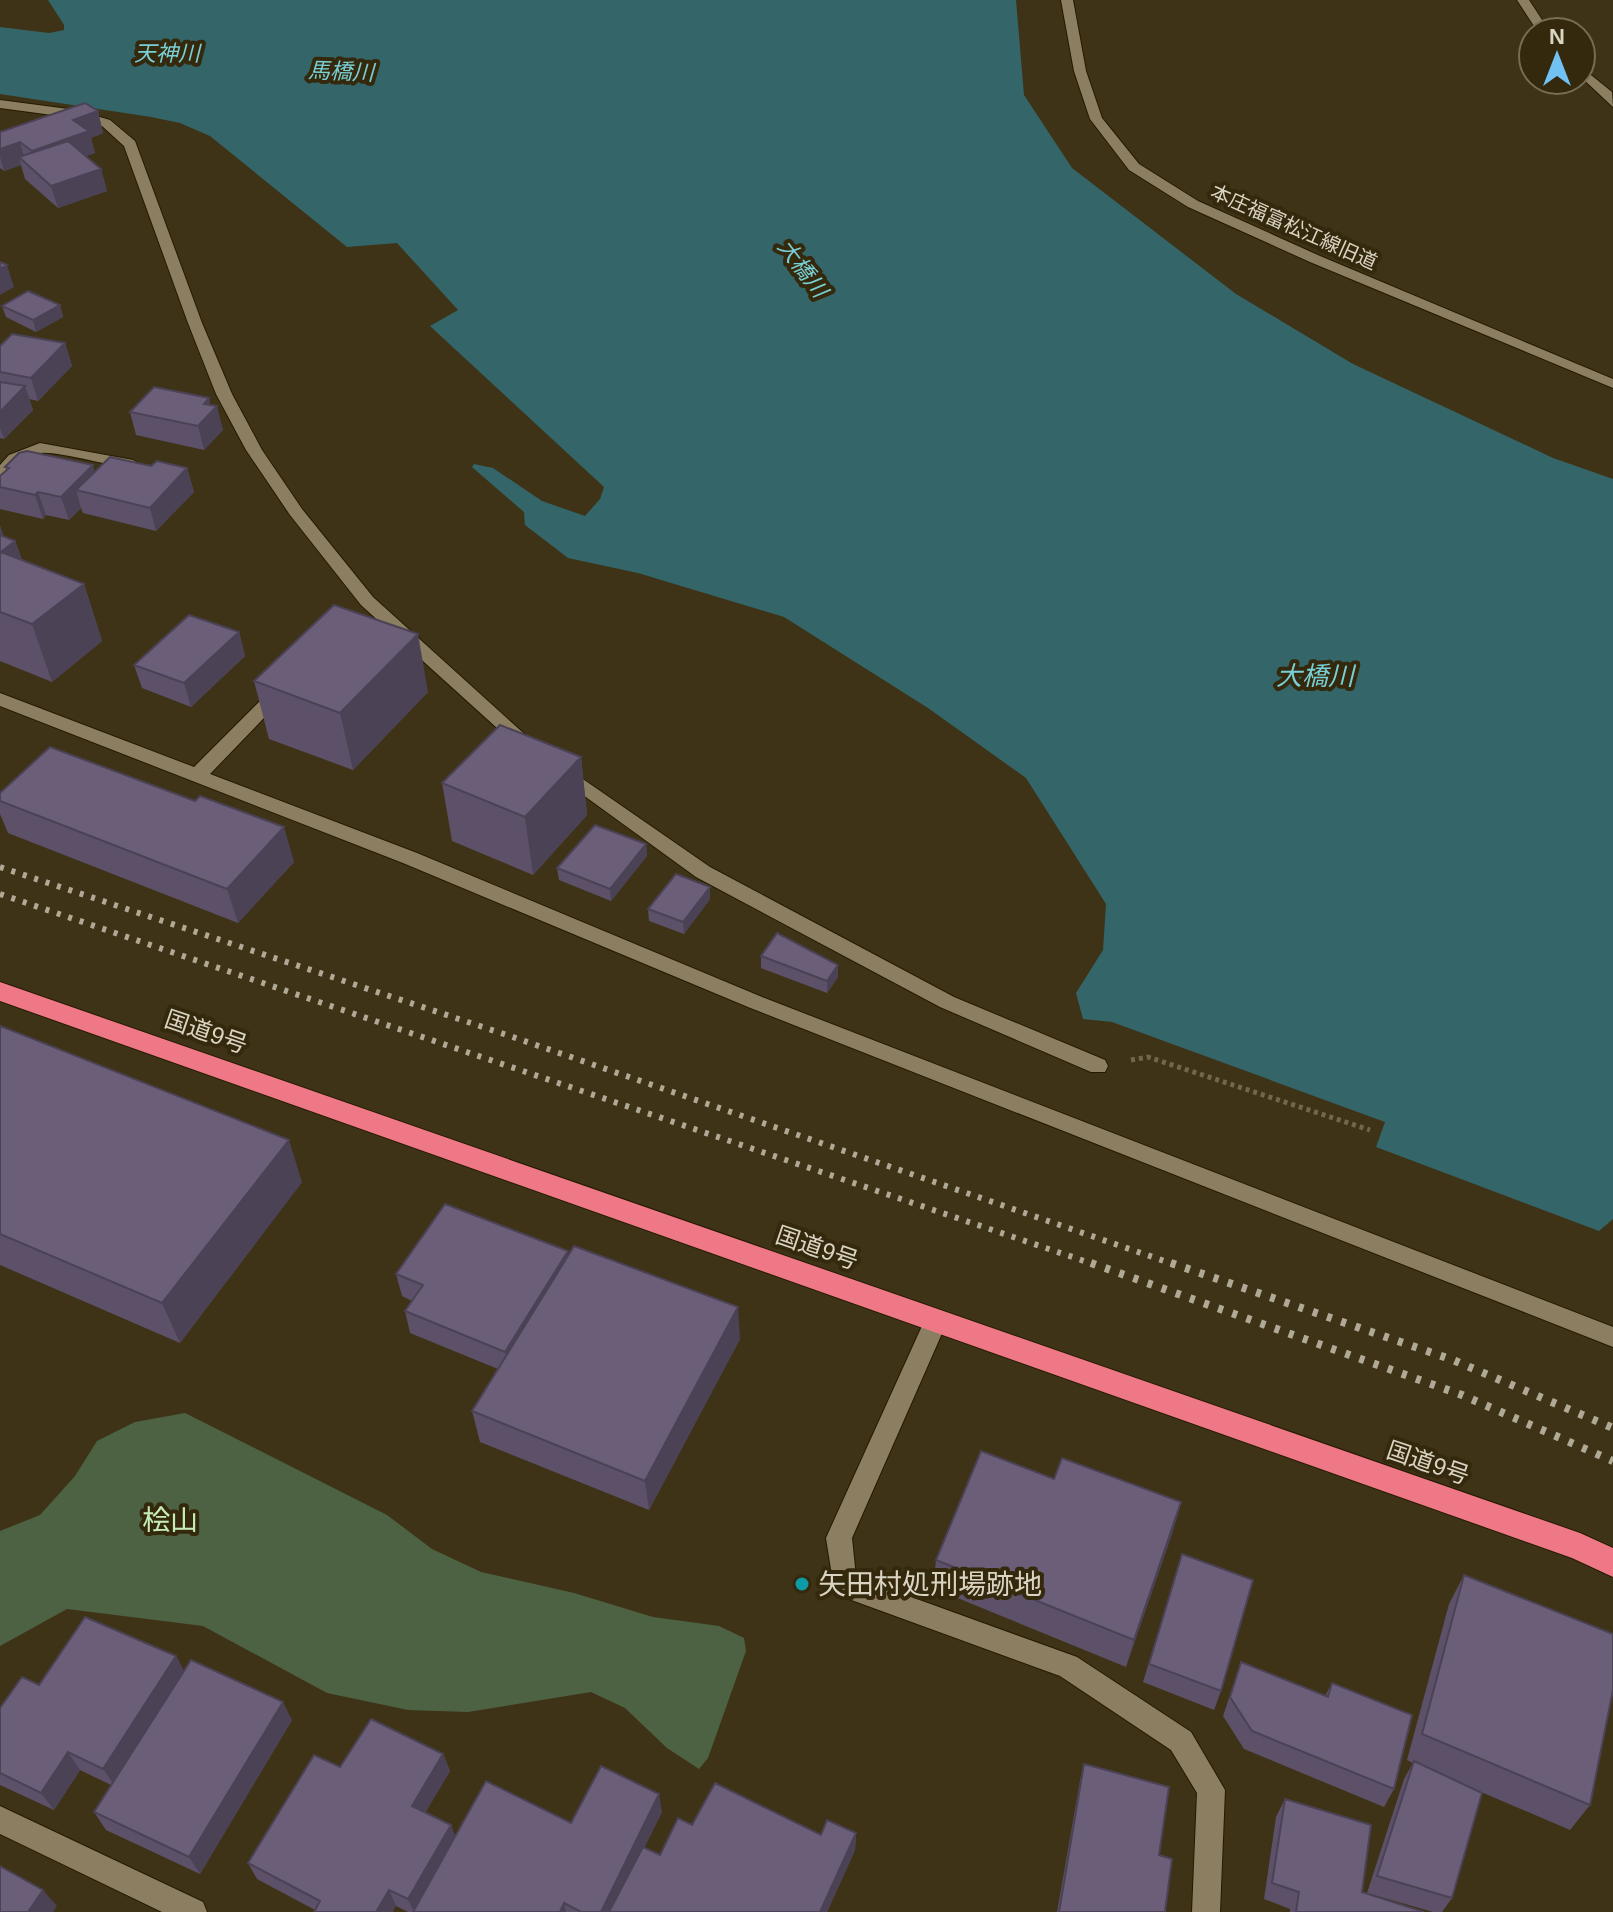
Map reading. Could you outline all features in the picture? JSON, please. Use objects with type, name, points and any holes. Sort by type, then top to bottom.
[{"type":"highway","name":"国道9号","points":[[0,991],[1580,1547],[1613,1563]]},
{"type":"street","name":"本庄福富松江線旧道","points":[[1067,0],[1080,71],[1096,119],[1134,167],[1193,204],[1315,259],[1613,384]]},
{"type":"street","points":[[0,104],[106,123],[130,144],[224,394],[254,450],[362,606],[513,735],[703,872],[947,1002],[1098,1066]]},
{"type":"street","points":[[0,475],[15,458],[40,448],[150,468]]},
{"type":"street","points":[[196,777],[292,678]]},
{"type":"street","points":[[0,699],[410,858],[755,1002],[1441,1267],[1613,1337]]},
{"type":"street","points":[[935,1322],[839,1538],[844,1585],[1068,1666],[1181,1741],[1211,1790],[1206,1912]]},
{"type":"street","points":[[0,1820],[193,1912]]},
{"type":"path","points":[[1098,1066],[1148,1057],[1370,1130]]},
{"type":"green space","name":"桧山","points":[[185,1413],[387,1515],[432,1549],[481,1572],[574,1593],[653,1617],[719,1626],[744,1638],[746,1651],[708,1758],[699,1769],[667,1748],[625,1708],[591,1692],[468,1712],[408,1710],[327,1693],[203,1626],[67,1609],[0,1646],[0,1531],[40,1515],[75,1476],[97,1441],[135,1422]]},
{"type":"water","name":"大橋川","points":[[48,0],[1016,0],[1024,95],[1072,168],[1236,294],[1353,364],[1553,458],[1613,479],[1613,1219],[1599,1231],[1376,1147],[1385,1122],[1112,1022],[1083,1019],[1076,993],[1103,950],[1106,904],[1026,778],[928,708],[784,617],[638,573],[568,558],[525,525],[524,512],[472,467],[474,464],[493,468],[542,501],[585,516],[600,499],[604,487],[430,326],[458,310],[397,243],[347,247],[210,136],[180,123],[0,94],[0,27],[49,33],[64,30]]},
{"type":"building","points":[[85,103],[98,111],[73,120],[89,131],[32,151],[20,142],[0,149],[0,132]]},
{"type":"building","points":[[68,141],[101,169],[51,186],[19,157]]},
{"type":"building","points":[[28,291],[60,305],[33,320],[2,306]]},
{"type":"building","points":[[12,334],[65,343],[31,378],[0,372],[0,346]]},
{"type":"building","points":[[0,382],[25,386],[0,412]]},
{"type":"building","points":[[154,387],[209,398],[204,404],[217,406],[198,426],[130,412]]},
{"type":"building","points":[[27,451],[93,465],[61,497],[0,487],[0,476],[9,468],[5,467],[19,453]]},
{"type":"building","points":[[110,457],[151,466],[157,461],[187,468],[150,508],[76,490]]},
{"type":"building","points":[[0,535],[15,541],[1,552],[84,584],[32,624],[0,612]]},
{"type":"building","points":[[334,605],[418,634],[340,713],[254,681]]},
{"type":"building","points":[[189,615],[239,632],[184,683],[134,665]]},
{"type":"building","points":[[500,725],[581,757],[525,817],[442,783]]},
{"type":"building","points":[[50,747],[195,801],[200,796],[284,827],[227,889],[0,801],[0,793]]},
{"type":"building","points":[[595,825],[646,844],[610,889],[557,868]]},
{"type":"building","points":[[676,874],[710,887],[683,922],[648,909]]},
{"type":"building","points":[[777,933],[838,965],[827,981],[761,956]]},
{"type":"building","points":[[0,1026],[289,1140],[162,1303],[0,1234]]},
{"type":"building","points":[[445,1204],[568,1251],[505,1352],[405,1311],[423,1285],[396,1274]]},
{"type":"building","points":[[574,1246],[738,1307],[645,1481],[472,1411]]},
{"type":"building","points":[[981,1451],[1054,1479],[1062,1458],[1181,1502],[1134,1640],[936,1560]]},
{"type":"building","points":[[1182,1554],[1253,1580],[1221,1691],[1149,1664]]},
{"type":"building","points":[[1464,1575],[1613,1634],[1613,1690],[1590,1805],[1422,1734]]},
{"type":"building","points":[[85,1617],[176,1656],[103,1769],[68,1752],[41,1793],[0,1773],[0,1708],[22,1677],[39,1685]]},
{"type":"building","points":[[191,1660],[283,1702],[189,1857],[94,1812]]},
{"type":"building","points":[[1241,1662],[1328,1697],[1332,1683],[1412,1715],[1394,1789],[1252,1731],[1230,1697]]},
{"type":"building","points":[[371,1719],[443,1754],[412,1806],[451,1825],[408,1899],[389,1890],[376,1912],[314,1912],[320,1901],[248,1863],[314,1755],[340,1767]]},
{"type":"building","points":[[1414,1761],[1482,1793],[1452,1898],[1377,1876]]},
{"type":"building","points":[[1084,1764],[1169,1787],[1159,1855],[1172,1859],[1165,1912],[1059,1912]]},
{"type":"building","points":[[601,1766],[659,1794],[601,1912],[581,1912],[564,1903],[560,1912],[413,1912],[486,1781],[571,1823]]},
{"type":"building","points":[[715,1783],[821,1835],[827,1820],[856,1833],[820,1912],[609,1912],[643,1847],[660,1855],[678,1818],[692,1825]]},
{"type":"building","points":[[1285,1799],[1371,1825],[1362,1892],[1424,1912],[1296,1912],[1299,1892],[1272,1883]]},
{"type":"building","points":[[0,1866],[43,1890],[28,1912],[0,1912]]},
{"type":"railway","points":[[0,867],[504,1034],[1176,1265]]},
{"type":"railway","points":[[0,894],[1096,1265]]},
{"type":"railway","points":[[1091,1263],[1462,1395],[1613,1461]]},
{"type":"railway","points":[[1171,1263],[1453,1360],[1613,1428]]},
{"type":"place","name":"矢田村処刑場跡地","points":[[802,1584]]},
{"type":"water label","name":"天神川","points":[[167,53]]},
{"type":"water label","name":"馬橋川","points":[[341,71]]}]
